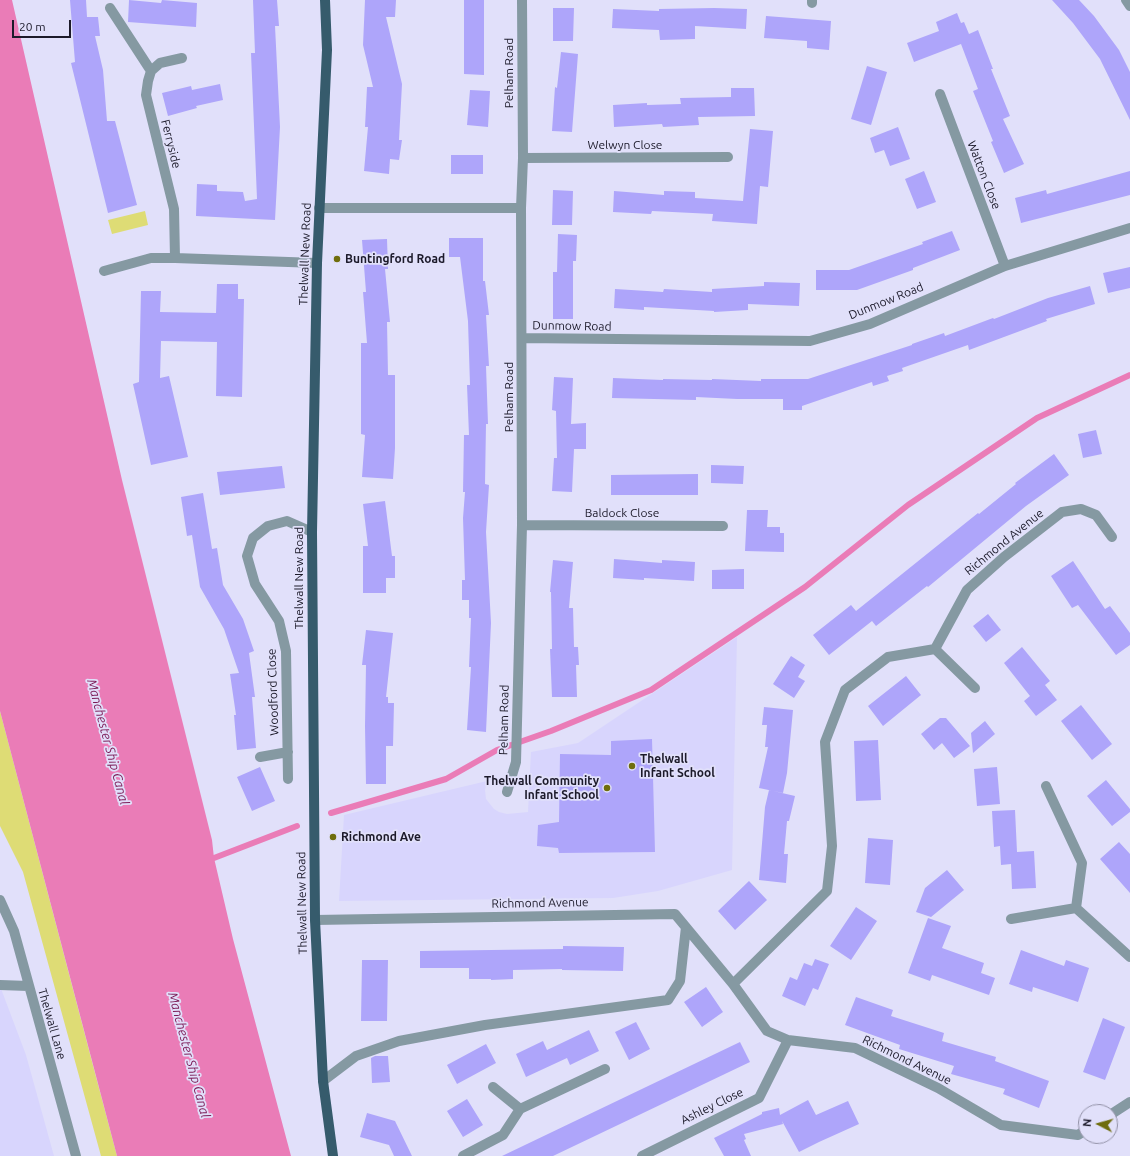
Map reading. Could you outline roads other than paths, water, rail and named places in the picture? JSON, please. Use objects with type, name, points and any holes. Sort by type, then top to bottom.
[{"type":"main road","name":"Thelwall New Road","points":[[325,0],[327,50],[317,263],[312,532],[315,920],[323,1081],[333,1156]]},
{"type":"street","name":"Pelham Road","points":[[507,792],[516,762],[522,525],[522,0]]},
{"type":"street","points":[[1126,0],[1130,6]]},
{"type":"street","points":[[110,8],[151,71],[160,63],[182,58]]},
{"type":"street","name":"Ferryside","points":[[151,71],[146,95],[174,209],[175,258]]},
{"type":"street","name":"Watton Close","points":[[940,94],[1004,266]]},
{"type":"street","name":"Welwyn Close","points":[[523,158],[728,157]]},
{"type":"street","points":[[319,208],[521,208]]},
{"type":"street","name":"Dunmow Road","points":[[522,338],[810,341],[870,324],[1004,266],[1130,228]]},
{"type":"street","points":[[104,271],[151,258],[317,263]]},
{"type":"street","name":"Richmond Avenue","points":[[935,649],[967,590],[1004,557],[1062,512],[1080,509],[1096,516],[1112,537]]},
{"type":"street","name":"Woodford Close","points":[[288,779],[286,651],[279,621],[255,584],[247,556],[253,538],[268,526],[287,521],[312,532]]},
{"type":"street","name":"Baldock Close","points":[[522,525],[723,526]]},
{"type":"street","points":[[733,984],[827,891],[832,846],[825,742],[845,690],[888,657],[935,649],[975,688]]},
{"type":"street","name":"Woodford Close","points":[[260,757],[288,752]]},
{"type":"street","points":[[1046,786],[1082,863],[1076,908]]},
{"type":"street","name":"Thelwall Lane","points":[[0,900],[14,932],[76,1156]]},
{"type":"street","points":[[1011,919],[1076,908]]},
{"type":"street","points":[[1076,908],[1130,957]]},
{"type":"street","name":"Richmond Avenue","points":[[315,920],[675,914],[733,984],[767,1031],[788,1040],[855,1048],[938,1088],[1001,1125],[1078,1135]]},
{"type":"street","points":[[323,1081],[356,1056],[399,1041],[485,1025],[668,1000],[680,981],[686,927]]},
{"type":"street","points":[[0,985],[28,986]]},
{"type":"street","name":"Ashley Close","points":[[642,1156],[759,1098],[788,1040]]},
{"type":"street","points":[[463,1156],[503,1135],[520,1109],[605,1069]]},
{"type":"street","points":[[493,1087],[520,1109]]},
{"type":"street","points":[[1118,1110],[1130,1102]]},
{"type":"water","name":"Manchester Ship Canal","points":[[0,0],[12,0],[122,480],[212,840],[214,858],[233,939],[291,1156],[117,1156],[0,711]]},
{"type":"waterway","points":[[331,813],[446,779],[497,750],[551,731],[651,690],[805,587],[908,505],[1037,418],[1130,375]]},
{"type":"waterway","points":[[214,858],[297,826]]},
{"type":"place","name":"Buntingford Road","points":[[337,259]]},
{"type":"place","name":"Thelwall Infant School","points":[[632,766]]},
{"type":"place","name":"Thelwall Community Infant School","points":[[607,788]]},
{"type":"place","name":"Richmond Ave","points":[[333,837]]}]
